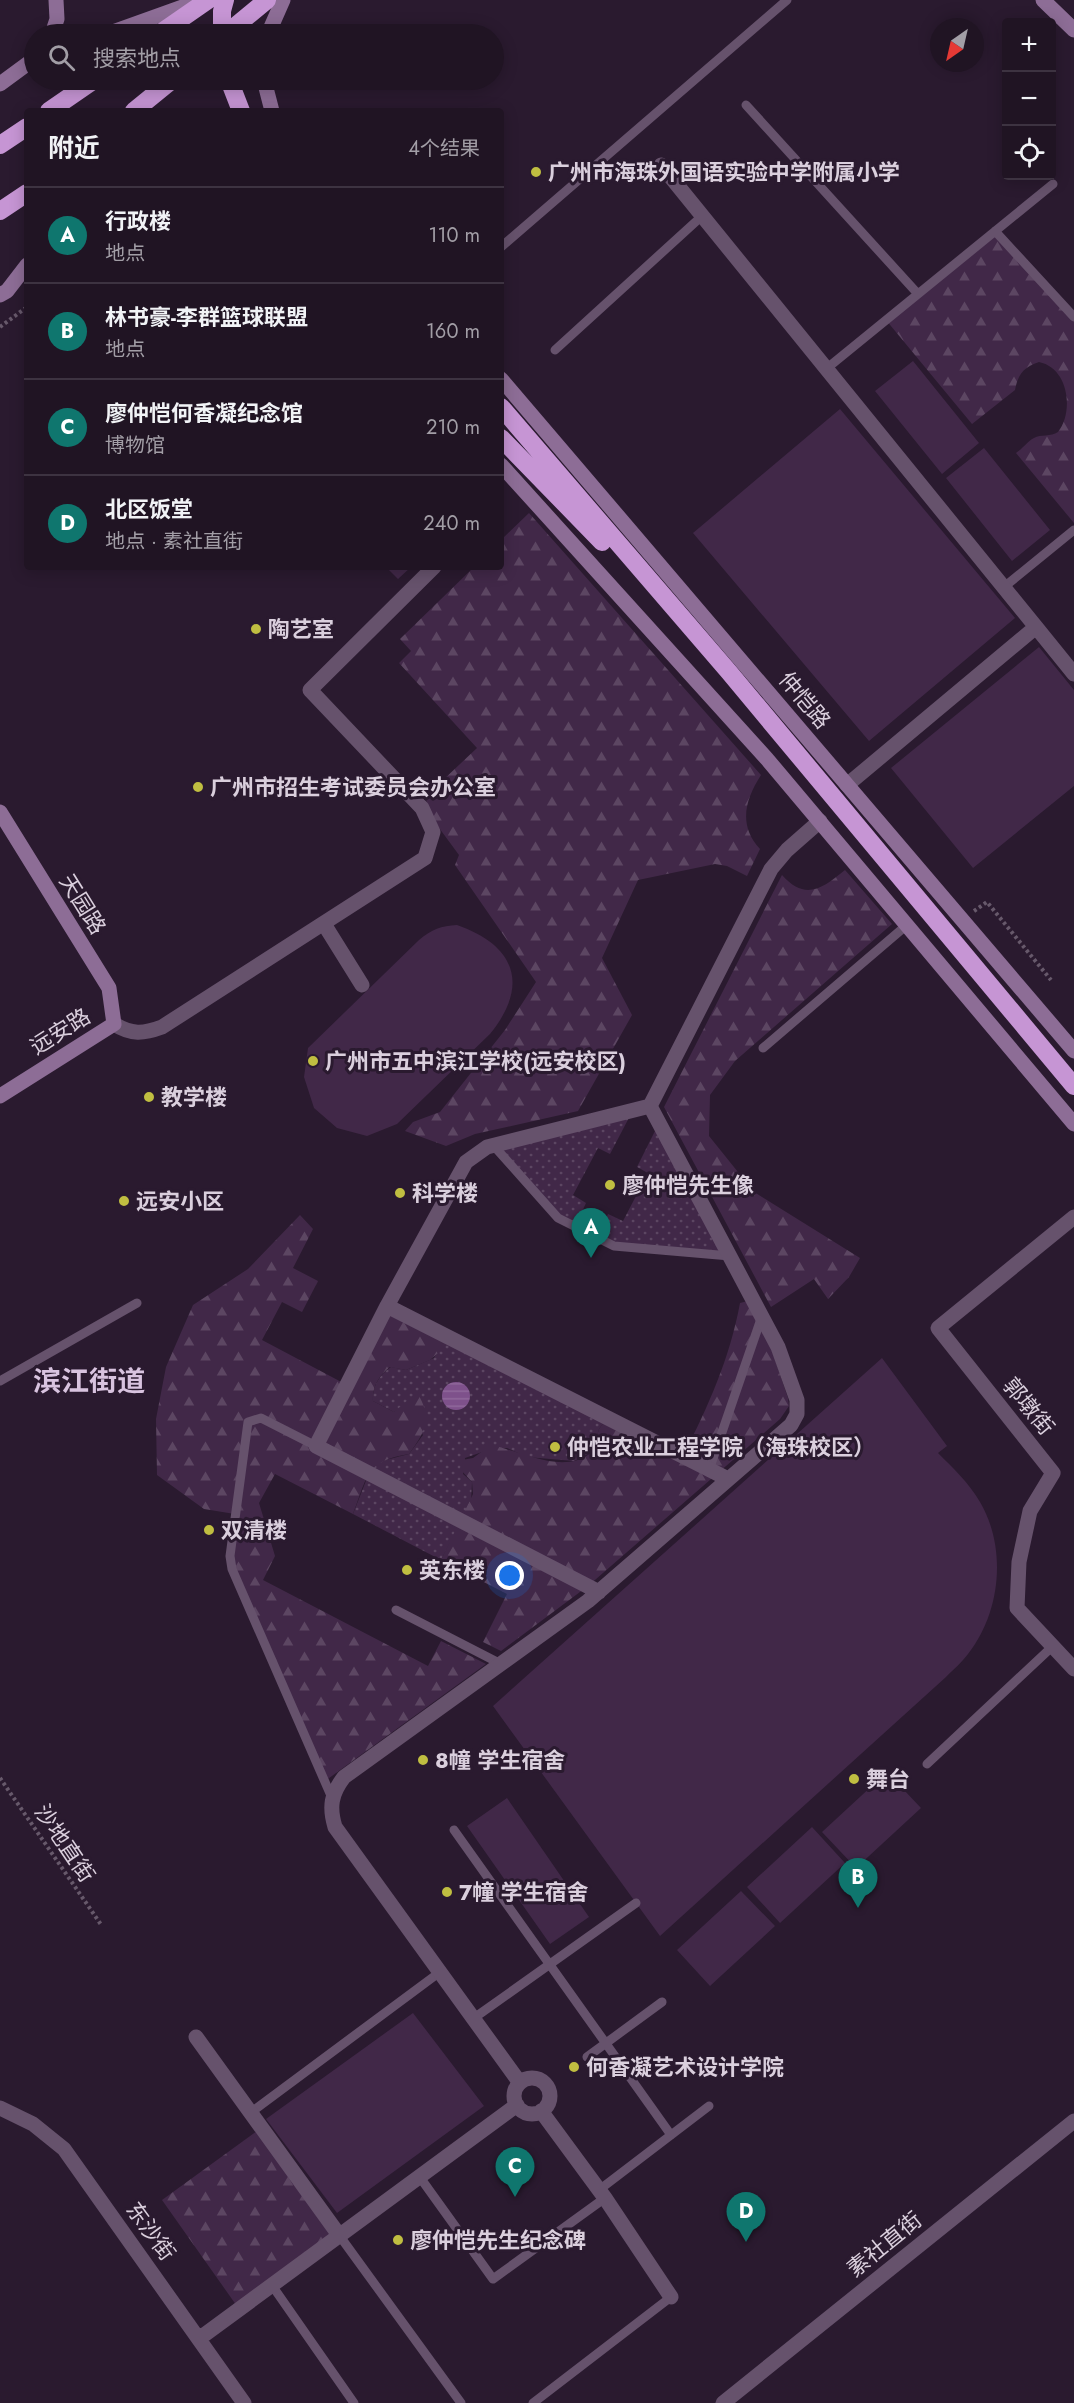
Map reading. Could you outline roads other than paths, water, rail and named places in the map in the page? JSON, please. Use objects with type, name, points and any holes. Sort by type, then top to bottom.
[{"type":"highway","points":[[173,24],[208,0]]},
{"type":"highway","points":[[223,24],[222,11],[225,0]]},
{"type":"highway","points":[[237,24],[267,0]]},
{"type":"highway","points":[[53,108],[79,90]]},
{"type":"highway","points":[[138,108],[160,90]]},
{"type":"highway","points":[[233,90],[240,108]]},
{"type":"highway","points":[[0,145],[24,128]]},
{"type":"highway","points":[[0,211],[24,195]]},
{"type":"highway","points":[[504,410],[729,672],[1074,1086]]},
{"type":"highway","points":[[504,441],[729,672]]},
{"type":"main road","points":[[55,24],[56,0]]},
{"type":"main road","points":[[135,24],[202,0]]},
{"type":"main road","points":[[272,24],[283,0]]},
{"type":"main road","points":[[1043,0],[1074,30]]},
{"type":"main road","points":[[0,84],[24,67]]},
{"type":"main road","points":[[267,90],[271,108]]},
{"type":"main road","points":[[0,295],[7,291],[24,269]]},
{"type":"main road","name":"仲恺路","points":[[504,384],[1074,1051]]},
{"type":"main road","points":[[504,468],[698,681],[820,821],[1074,1124]]},
{"type":"main road","name":"天园路","points":[[0,812],[109,988],[114,1024]]},
{"type":"main road","name":"远安路","points":[[0,1096],[114,1024]]},
{"type":"street","points":[[661,165],[1074,674]]},
{"type":"street","points":[[114,1024],[132,1033],[146,1033],[162,1027],[425,858],[433,832],[422,808],[310,690],[431,570]]},
{"type":"street","points":[[847,784],[1036,627]]},
{"type":"street","points":[[599,1592],[316,1446],[387,1306],[459,1173],[475,1154],[493,1145],[650,1106],[771,869],[787,850],[820,821]]},
{"type":"street","points":[[324,924],[362,985]]},
{"type":"street","points":[[520,2083],[335,1827],[331,1812],[332,1798],[344,1777],[599,1592],[791,1425],[797,1414],[797,1400],[786,1368],[762,1316],[650,1106]]},
{"type":"street","name":"郭墩街","points":[[1074,1217],[938,1328],[1053,1473],[1030,1510],[1019,1562],[1017,1608],[1074,1669]]},
{"type":"street","points":[[387,1306],[728,1479]]},
{"type":"street","points":[[196,2037],[339,2235]]},
{"type":"street","points":[[535,2078],[545,2084],[550,2099],[541,2111],[526,2113],[517,2105],[515,2093],[520,2083],[535,2078]]},
{"type":"street","points":[[200,2338],[517,2105]]},
{"type":"street","name":"东沙街","points":[[0,2108],[33,2124],[64,2149],[244,2403]]},
{"type":"street","points":[[541,2111],[602,2194],[671,2297]]},
{"type":"street","name":"素社直街","points":[[723,2403],[1074,2121]]},
{"type":"lane","points":[[504,244],[787,0]]},
{"type":"lane","points":[[746,105],[918,294]]},
{"type":"lane","points":[[826,369],[1053,184]]},
{"type":"lane","points":[[555,350],[702,216]]},
{"type":"lane","points":[[995,231],[1074,317]]},
{"type":"lane","points":[[1004,587],[1074,530]]},
{"type":"lane","points":[[763,1048],[908,924]]},
{"type":"lane","points":[[493,1145],[558,1218],[614,1246],[730,1256]]},
{"type":"lane","points":[[0,1382],[137,1304]]},
{"type":"lane","points":[[709,1470],[762,1316]]},
{"type":"lane","points":[[316,1446],[261,1418],[248,1422],[230,1556],[232,1569],[332,1798]]},
{"type":"lane","points":[[396,1610],[501,1664]]},
{"type":"lane","points":[[927,1764],[1053,1646]]},
{"type":"lane","points":[[454,1830],[671,2135]]},
{"type":"lane","points":[[474,2018],[636,1903]]},
{"type":"lane","points":[[250,2113],[440,1972]]},
{"type":"lane","points":[[588,2057],[662,2002]]},
{"type":"lane","points":[[419,2176],[493,2279],[709,2106]]},
{"type":"lane","points":[[339,2235],[461,2403]]},
{"type":"lane","points":[[271,2284],[354,2403]]},
{"type":"lane","points":[[533,2403],[671,2297]]},
{"type":"place","name":"广州市海珠外国语实验中学附属小学","points":[[536,172]]},
{"type":"place","name":"陶艺室","points":[[256,629]]},
{"type":"place","name":"广州市招生考试委员会办公室","points":[[198,787]]},
{"type":"place","name":"广州市五中滨江学校(远安校区)","points":[[313,1061]]},
{"type":"place","name":"教学楼","points":[[149,1097]]},
{"type":"place","name":"廖仲恺先生像","points":[[610,1185]]},
{"type":"place","name":"科学楼","points":[[400,1193]]},
{"type":"place","name":"远安小区","points":[[124,1201]]},
{"type":"place","name":"行政楼","points":[[591,1258]]},
{"type":"place","name":"仲恺农业工程学院（海珠校区）","points":[[555,1447]]},
{"type":"place","name":"双清楼","points":[[209,1530]]},
{"type":"place","name":"英东楼","points":[[407,1570]]},
{"type":"place","name":"8幢 学生宿舍","points":[[423,1760]]},
{"type":"place","name":"舞台","points":[[854,1779]]},
{"type":"place","name":"7幢 学生宿舍","points":[[447,1892]]},
{"type":"place","name":"林书豪-李群篮球联盟","points":[[858,1908]]},
{"type":"place","name":"何香凝艺术设计学院","points":[[574,2067]]},
{"type":"place","name":"廖仲恺何香凝纪念馆","points":[[515,2197]]},
{"type":"place","name":"廖仲恺先生纪念碑","points":[[398,2240]]},
{"type":"place","name":"北区饭堂","points":[[746,2242]]},
{"type":"district","name":"滨江街道","points":[[89,1381]]}]
